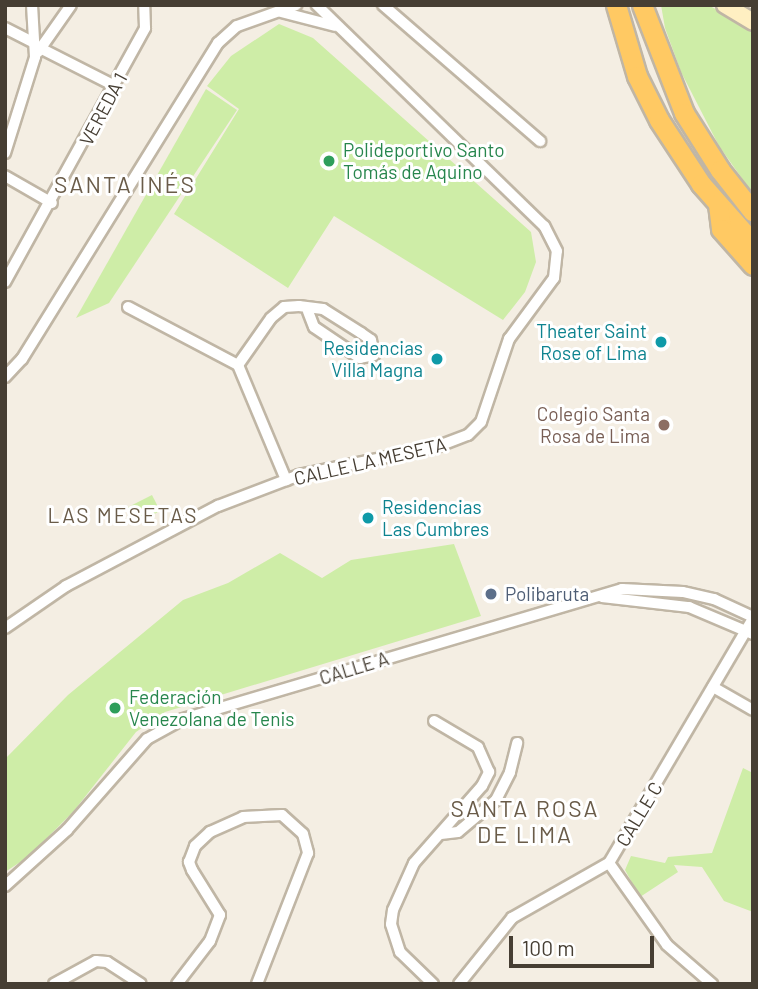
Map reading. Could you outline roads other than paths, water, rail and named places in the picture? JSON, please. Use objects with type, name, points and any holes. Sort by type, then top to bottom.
[{"type":"highway","points":[[616,5],[637,76],[659,120],[718,203],[753,243]]},
{"type":"highway","points":[[646,11],[684,113],[753,212]]},
{"type":"highway","points":[[718,203],[721,229],[753,265]]},
{"type":"street","points":[[5,153],[36,49],[32,5]]},
{"type":"street","points":[[36,49],[71,5]]},
{"type":"street","name":"VEREDA 1","points":[[5,282],[52,203],[145,27],[144,5]]},
{"type":"street","points":[[5,377],[22,359],[218,43],[237,26],[296,5]]},
{"type":"street","name":"CALLE LA MESETA","points":[[5,628],[66,586],[218,506],[286,480],[436,447],[468,435],[485,414],[509,339],[557,269],[555,243],[544,226],[317,5]]},
{"type":"street","points":[[383,5],[540,141]]},
{"type":"street","points":[[725,5],[753,22]]},
{"type":"street","points":[[281,12],[340,27]]},
{"type":"street","points":[[5,28],[36,49],[115,86]]},
{"type":"street","points":[[5,176],[52,203]]},
{"type":"street","points":[[238,365],[277,313],[299,306],[308,311],[323,309],[361,332],[371,340],[374,355],[359,358],[314,327],[308,311]]},
{"type":"street","points":[[128,307],[238,365],[286,480]]},
{"type":"street","name":"CALLE A","points":[[5,886],[66,830],[146,739],[170,725],[622,589],[665,589],[714,599],[753,618]]},
{"type":"street","name":"CALLE A","points":[[600,596],[689,607],[749,632]]},
{"type":"street","name":"CALLE C","points":[[459,984],[512,918],[609,863],[713,687],[749,632],[753,618]]},
{"type":"street","points":[[713,687],[753,710]]},
{"type":"street","points":[[433,721],[472,742],[486,758],[489,772],[405,878],[391,924],[400,952],[433,984]]},
{"type":"street","points":[[441,834],[458,832],[489,809],[510,772],[517,743]]},
{"type":"street","points":[[177,984],[210,941],[220,915],[189,862],[195,846],[210,832],[243,817],[282,815],[303,834],[308,853],[257,984]]},
{"type":"street","points":[[609,863],[667,945],[712,984]]},
{"type":"street","points":[[54,984],[96,961],[107,962],[141,984]]},
{"type":"place","name":"Polideportivo Santo Tomás de Aquino","points":[[329,161]]},
{"type":"place","name":"Theater Saint Rose of Lima","points":[[661,342]]},
{"type":"place","name":"Residencias Villa Magna","points":[[437,359]]},
{"type":"place","name":"Colegio Santa Rosa de Lima","points":[[664,425]]},
{"type":"place","name":"Residencias Las Cumbres","points":[[368,518]]},
{"type":"place","name":"Polibaruta","points":[[491,594]]},
{"type":"place","name":"Federación Venezolana de Tenis","points":[[115,708]]},
{"type":"district","name":"SANTA INÉS","points":[[125,184]]},
{"type":"district","name":"LAS MESETAS","points":[[123,515]]},
{"type":"district","name":"SANTA ROSA DE LIMA","points":[[525,821]]}]
